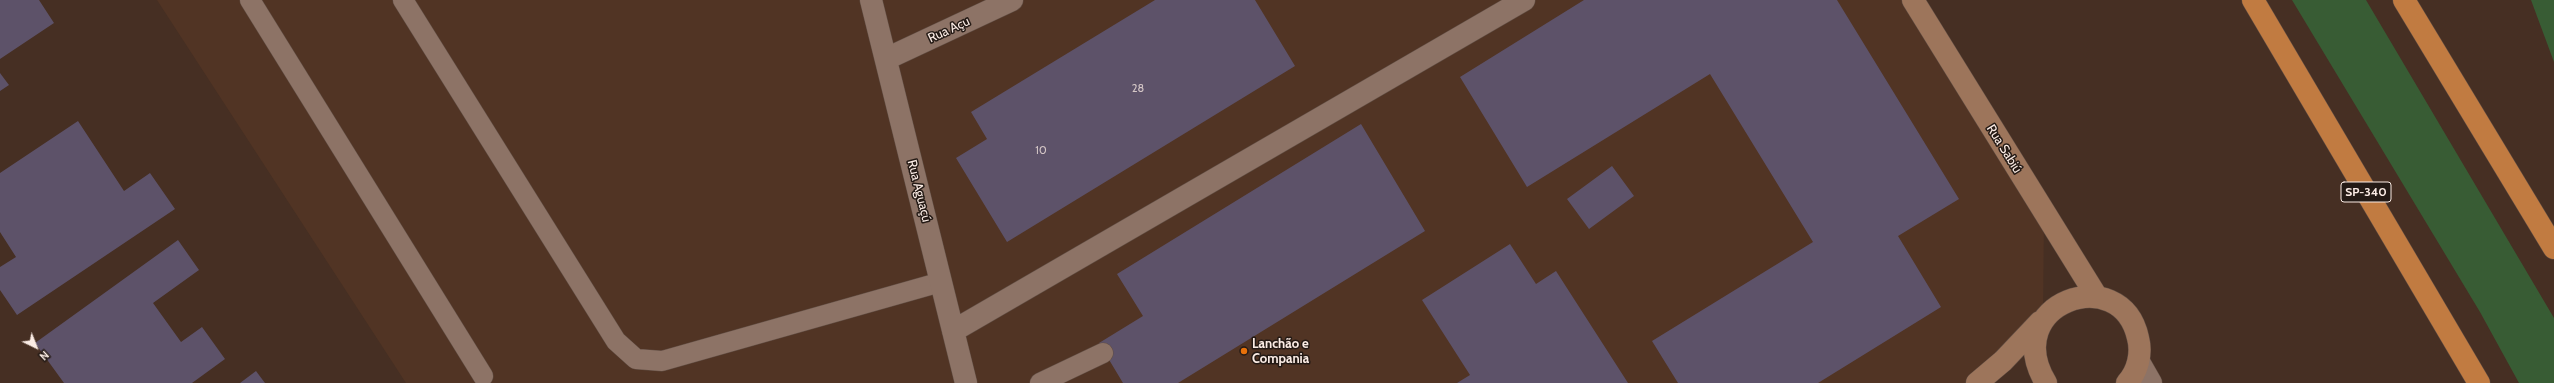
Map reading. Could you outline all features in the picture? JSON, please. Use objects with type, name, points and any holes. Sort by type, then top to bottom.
[{"type":"highway","name":"SP-340","points":[[2253,0],[2480,383]]},
{"type":"highway","points":[[2404,0],[2554,248]]},
{"type":"main road","name":"Rua Sabiú","points":[[1913,0],[2097,297]]},
{"type":"main road","points":[[1977,383],[2004,361],[2054,307],[2067,300],[2082,296],[2097,297],[2113,302],[2127,313],[2136,328],[2140,345],[2139,362],[2127,383]]},
{"type":"main road","points":[[2044,318],[2036,334],[2034,352],[2038,369],[2046,383]]},
{"type":"street","name":"Rua Aguaçú","points":[[871,0],[966,383]]},
{"type":"street","name":"Rua Açu","points":[[886,59],[1012,0]]},
{"type":"street","points":[[953,331],[1524,0]]},
{"type":"street","points":[[2139,362],[2151,383]]},
{"type":"lane","points":[[250,0],[483,376]]},
{"type":"lane","points":[[403,0],[616,341],[636,359],[662,361],[941,282]]},
{"type":"lane","points":[[1040,383],[1103,353]]},
{"type":"shaded area","points":[[157,0],[1913,0],[2044,214],[2043,318],[1968,383],[406,383]]},
{"type":"green space","points":[[2292,0],[2366,0],[2554,318],[2554,383],[2519,383],[2480,312]]},
{"type":"green space","points":[[2531,0],[2554,0],[2554,62]]},
{"type":"building","points":[[0,0],[39,0],[54,23],[0,59]]},
{"type":"building","points":[[1155,0],[1255,0],[1295,66],[1007,242],[956,158],[987,139],[971,112]]},
{"type":"building","points":[[1584,0],[1837,0],[1959,199],[1898,236],[1941,307],[1818,383],[1678,383],[1652,341],[1813,242],[1710,74],[1527,187],[1460,77]]},
{"type":"building","points":[[0,73],[9,85],[0,91]]},
{"type":"building","points":[[78,121],[124,191],[150,173],[175,209],[17,315],[0,290],[0,267],[16,257],[0,232],[0,173]]},
{"type":"building","points":[[1361,124],[1425,231],[1178,383],[1123,383],[1099,343],[1143,316],[1117,274]]},
{"type":"building","points":[[1612,166],[1634,196],[1589,229],[1567,199]]},
{"type":"building","points":[[178,240],[199,270],[153,303],[181,342],[202,327],[225,359],[192,383],[64,383],[35,343]]},
{"type":"building","points":[[1510,244],[1536,284],[1556,271],[1628,383],[1457,383],[1470,375],[1422,300]]},
{"type":"building","points":[[256,371],[265,383],[240,383]]},
{"type":"place","name":"Lanchão e Compania","points":[[1244,351]]}]
